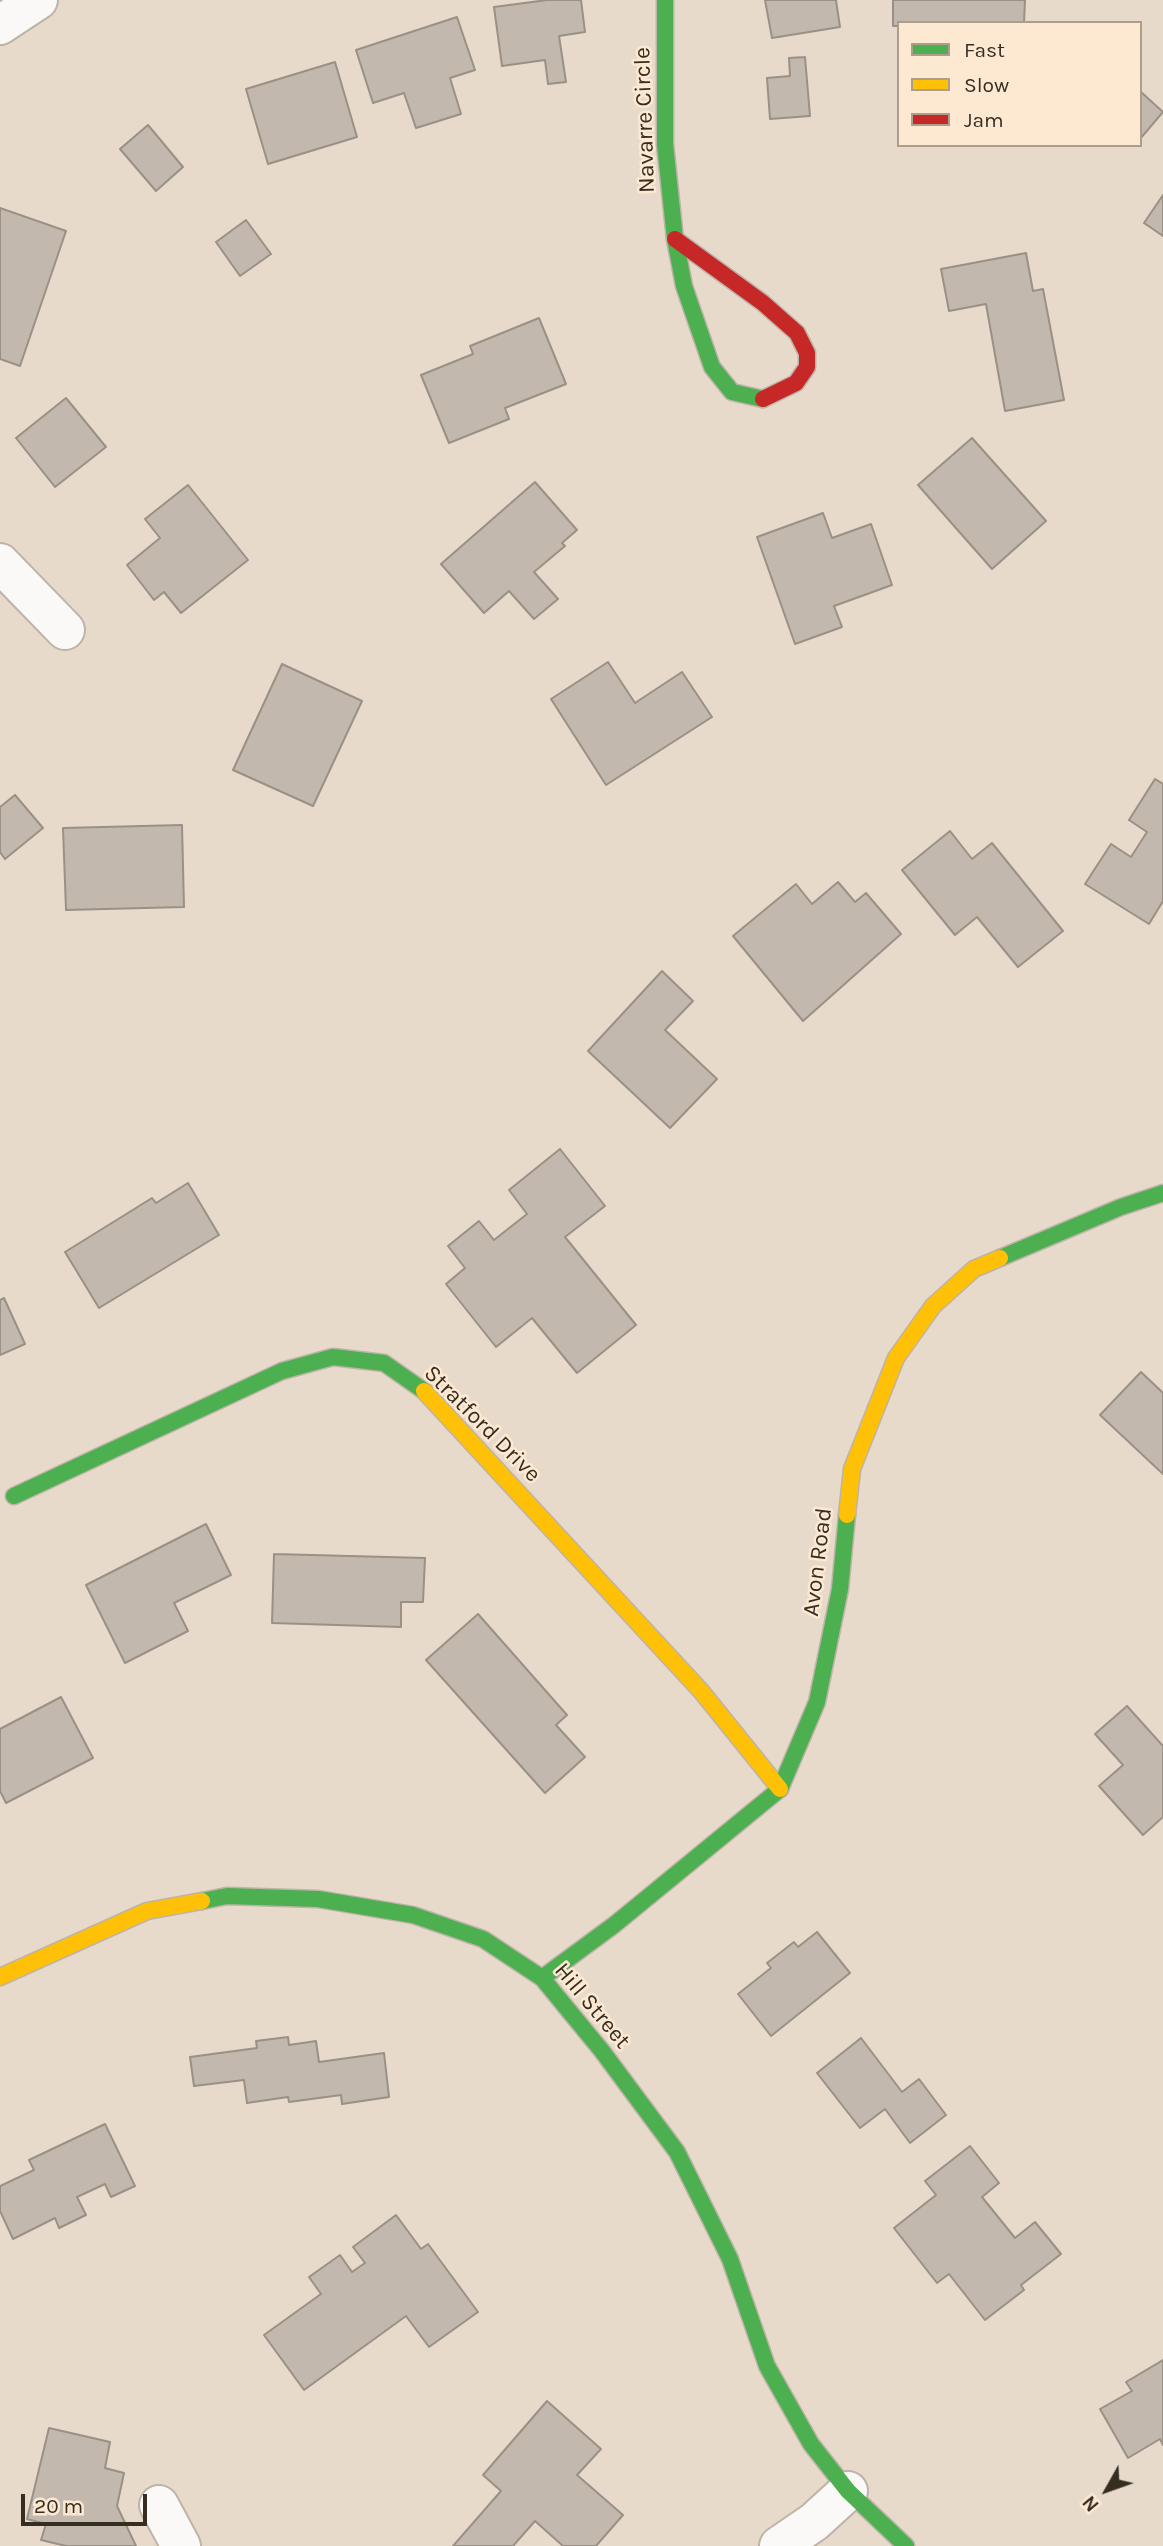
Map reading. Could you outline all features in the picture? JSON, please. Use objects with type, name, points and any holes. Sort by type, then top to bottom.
[{"type":"street","points":[[0,25],[38,0]]},
{"type":"street","name":"Navarre Circle","points":[[665,0],[665,144],[674,239],[684,286],[712,368],[732,392],[766,400],[796,383],[807,367],[807,353],[797,333],[764,303],[728,280],[674,239]]},
{"type":"street","points":[[0,563],[65,630]]},
{"type":"street","name":"Avon Road","points":[[542,1978],[614,1925],[780,1789],[817,1702],[840,1589],[852,1469],[896,1358],[933,1306],[974,1269],[1121,1206],[1163,1193]]},
{"type":"street","name":"Stratford Drive","points":[[14,1496],[282,1371],[333,1357],[384,1363],[425,1392],[701,1691],[780,1789]]},
{"type":"street","name":"Hill Street","points":[[0,1977],[147,1911],[227,1896],[318,1899],[413,1915],[483,1939],[542,1978],[602,2051],[677,2152],[730,2259],[768,2366],[811,2444],[848,2491],[906,2546]]},
{"type":"street","points":[[779,2546],[814,2522],[848,2491]]},
{"type":"street","points":[[159,2505],[181,2546]]},
{"type":"building","points":[[547,0],[581,0],[585,32],[559,36],[566,82],[548,84],[545,60],[502,66],[494,7]]},
{"type":"building","points":[[765,0],[836,0],[840,27],[772,38]]},
{"type":"building","points":[[893,0],[1025,0],[1024,21],[897,21],[897,26],[893,26]]},
{"type":"building","points":[[457,17],[475,70],[450,78],[461,114],[416,128],[404,93],[373,103],[356,50]]},
{"type":"building","points":[[805,57],[810,116],[770,119],[767,78],[790,76],[789,58]]},
{"type":"building","points":[[335,62],[357,137],[268,164],[246,89]]},
{"type":"building","points":[[1142,93],[1163,112],[1142,137]]},
{"type":"building","points":[[148,125],[183,167],[156,191],[120,149]]},
{"type":"building","points":[[1163,195],[1163,236],[1144,223]]},
{"type":"building","points":[[0,208],[66,231],[20,366],[0,359]]},
{"type":"building","points":[[246,220],[271,254],[240,276],[216,242]]},
{"type":"building","points":[[1026,253],[1033,291],[1043,289],[1064,400],[1005,411],[986,304],[949,311],[941,269]]},
{"type":"building","points":[[539,318],[566,384],[505,408],[509,419],[449,443],[421,375],[473,354],[470,346]]},
{"type":"building","points":[[66,398],[106,447],[55,487],[16,438]]},
{"type":"building","points":[[972,438],[1046,521],[992,569],[918,485]]},
{"type":"building","points":[[535,482],[577,530],[562,543],[565,546],[534,572],[558,599],[534,619],[509,591],[484,613],[441,564]]},
{"type":"building","points":[[188,485],[248,560],[181,613],[164,592],[154,600],[127,565],[160,538],[145,519]]},
{"type":"building","points":[[823,513],[832,538],[871,524],[892,585],[834,606],[842,627],[795,644],[757,537]]},
{"type":"building","points":[[608,662],[635,703],[682,672],[712,717],[606,785],[551,699]]},
{"type":"building","points":[[282,664],[362,701],[313,806],[233,770]]},
{"type":"building","points":[[1155,779],[1163,784],[1163,901],[1149,924],[1085,884],[1111,844],[1131,857],[1147,832],[1129,820]]},
{"type":"building","points":[[15,795],[43,828],[5,859],[0,852],[0,807]]},
{"type":"building","points":[[182,825],[184,907],[66,910],[63,828]]},
{"type":"building","points":[[950,831],[972,859],[992,843],[1063,931],[1018,967],[977,917],[955,935],[902,870]]},
{"type":"building","points":[[838,882],[855,902],[866,893],[901,934],[803,1021],[733,936],[796,884],[812,904]]},
{"type":"building","points":[[662,971],[693,1001],[665,1030],[717,1079],[670,1128],[588,1051]]},
{"type":"building","points":[[560,1149],[605,1206],[565,1237],[636,1325],[577,1373],[532,1318],[496,1347],[446,1284],[465,1268],[448,1246],[479,1221],[494,1240],[527,1214],[509,1190]]},
{"type":"building","points":[[188,1183],[219,1235],[99,1308],[65,1252],[152,1198],[156,1203]]},
{"type":"building","points":[[4,1298],[25,1344],[0,1355],[0,1300]]},
{"type":"building","points":[[1141,1372],[1163,1393],[1163,1474],[1100,1415]]},
{"type":"building","points":[[206,1524],[231,1575],[174,1603],[188,1631],[125,1663],[86,1585]]},
{"type":"building","points":[[274,1554],[425,1558],[423,1602],[401,1602],[401,1627],[272,1623]]},
{"type":"building","points":[[478,1614],[567,1715],[556,1725],[585,1757],[545,1793],[426,1660]]},
{"type":"building","points":[[61,1697],[93,1758],[6,1803],[0,1791],[0,1729]]},
{"type":"building","points":[[1127,1706],[1163,1746],[1163,1817],[1143,1835],[1099,1786],[1123,1765],[1095,1734]]},
{"type":"building","points":[[817,1932],[850,1973],[771,2036],[738,1994],[771,1968],[767,1963],[794,1942],[798,1947]]},
{"type":"building","points":[[288,2037],[289,2045],[316,2041],[319,2062],[384,2053],[389,2097],[342,2104],[341,2095],[289,2102],[288,2097],[247,2103],[244,2080],[194,2086],[190,2057],[257,2048],[256,2041]]},
{"type":"building","points":[[861,2038],[902,2092],[919,2079],[946,2115],[910,2143],[885,2109],[860,2128],[817,2073]]},
{"type":"building","points":[[105,2124],[135,2186],[111,2197],[105,2184],[77,2197],[86,2215],[59,2228],[55,2218],[13,2239],[0,2211],[0,2186],[34,2170],[29,2160]]},
{"type":"building","points":[[970,2146],[999,2183],[982,2197],[1015,2238],[1035,2222],[1061,2254],[1021,2285],[1024,2290],[985,2320],[949,2274],[937,2283],[894,2228],[936,2195],[925,2181]]},
{"type":"building","points":[[396,2215],[421,2249],[428,2244],[478,2312],[429,2347],[406,2316],[304,2390],[264,2335],[321,2294],[309,2277],[340,2255],[352,2272],[365,2263],[353,2247]]},
{"type":"building","points":[[1163,2360],[1163,2445],[1160,2439],[1128,2458],[1100,2409],[1132,2391],[1126,2382]]},
{"type":"building","points":[[547,2401],[601,2449],[577,2475],[623,2515],[596,2546],[563,2546],[535,2521],[513,2546],[453,2546],[501,2491],[483,2475]]},
{"type":"building","points":[[49,2428],[110,2442],[105,2468],[124,2473],[117,2506],[136,2546],[66,2546],[41,2540],[46,2524],[27,2519]]},
{"type":"traffic: fast","points":[[665,0],[665,144],[675,239],[684,286],[712,367],[732,392],[763,399]]},
{"type":"traffic: fast","points":[[1000,1258],[1121,1207],[1163,1193]]},
{"type":"traffic: fast","points":[[14,1496],[282,1371],[333,1357],[384,1363],[424,1391]]},
{"type":"traffic: fast","points":[[542,1978],[614,1925],[780,1789],[817,1702],[840,1589],[847,1515]]},
{"type":"traffic: fast","points":[[202,1901],[227,1896],[318,1899],[413,1915],[483,1939],[542,1978],[602,2051],[677,2152],[730,2259],[767,2366],[811,2444],[848,2491],[906,2546]]},
{"type":"traffic: slow","points":[[847,1515],[852,1469],[896,1358],[933,1306],[974,1269],[1000,1258]]},
{"type":"traffic: slow","points":[[424,1391],[701,1691],[780,1789]]},
{"type":"traffic: slow","points":[[0,1977],[147,1911],[202,1901]]},
{"type":"traffic: jam","points":[[675,239],[763,303],[797,333],[807,353],[807,367],[796,383],[763,399]]}]
